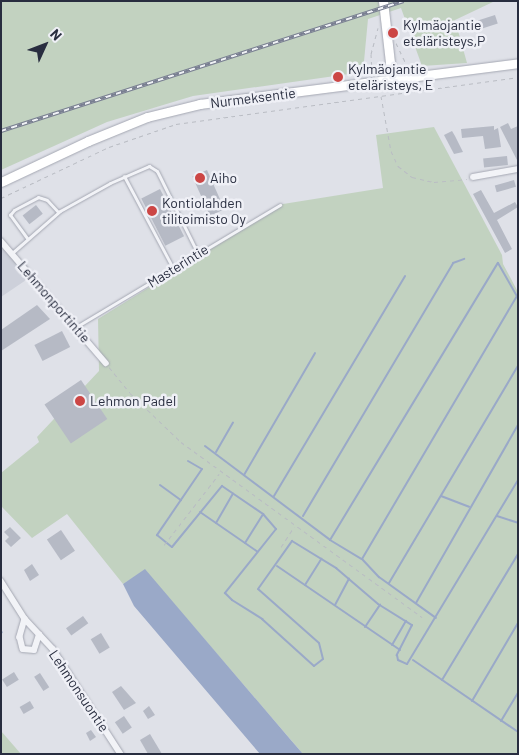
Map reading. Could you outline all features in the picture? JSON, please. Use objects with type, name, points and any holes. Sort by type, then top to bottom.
[{"type":"street","points":[[383,1],[392,80]]},
{"type":"street","name":"Nurmeksentie","points":[[1,182],[88,141],[147,117],[200,104],[518,63]]},
{"type":"street","points":[[473,177],[518,168]]},
{"type":"street","name":"Lehmonportintie","points":[[1,241],[106,363]]},
{"type":"street","name":"Lehmonsuontie","points":[[1,580],[25,618],[53,649],[121,754]]},
{"type":"street","points":[[25,618],[20,636],[23,649],[34,650],[39,635]]},
{"type":"lane","points":[[11,253],[58,212],[142,167],[157,171],[197,252]]},
{"type":"lane","points":[[124,176],[173,268]]},
{"type":"lane","points":[[27,238],[10,215],[14,210],[38,197],[47,200],[58,212]]},
{"type":"lane","name":"Masterintie","points":[[76,327],[197,252],[280,205]]},
{"type":"path","points":[[372,73],[371,54],[380,22]]},
{"type":"path","points":[[395,42],[409,70]]},
{"type":"path","points":[[1,198],[109,147],[176,124],[518,77]]},
{"type":"path","points":[[410,83],[412,91]]},
{"type":"path","points":[[373,88],[374,97]]},
{"type":"path","points":[[381,96],[391,150],[398,166],[412,177],[434,182],[452,182],[473,177]]},
{"type":"path","points":[[106,363],[130,393],[181,442],[294,527],[422,617]]},
{"type":"path","points":[[164,544],[220,473]]},
{"type":"path","points":[[281,546],[294,527]]},
{"type":"shaded area","points":[[1,245],[29,278],[1,297]]},
{"type":"green space","points":[[1,1],[495,1],[455,20],[467,63],[422,66],[401,8],[368,19],[363,72],[193,96],[107,122],[1,170]]},
{"type":"green space","points":[[434,127],[502,255],[503,264],[518,292],[518,754],[303,754],[145,570],[123,584],[67,514],[32,538],[2,507],[1,473],[39,442],[37,437],[99,371],[98,319],[283,204],[383,188],[376,135]]},
{"type":"green space","points":[[1,731],[21,754],[1,754]]},
{"type":"water","points":[[145,569],[303,754],[260,754],[134,606],[123,584]]},
{"type":"building","points":[[495,15],[498,24],[481,29],[478,21]]},
{"type":"building","points":[[508,123],[511,129],[518,126],[518,162],[500,127]]},
{"type":"building","points":[[494,126],[494,130],[498,128],[501,147],[485,149],[483,136],[462,138],[461,129]]},
{"type":"building","points":[[452,131],[463,152],[454,154],[444,135]]},
{"type":"building","points":[[507,156],[508,165],[484,167],[483,159]]},
{"type":"building","points":[[207,170],[224,209],[210,216],[192,177]]},
{"type":"building","points":[[514,180],[516,187],[497,192],[495,186]]},
{"type":"building","points":[[160,189],[184,236],[165,246],[141,199]]},
{"type":"building","points":[[481,190],[494,213],[515,202],[518,207],[497,220],[512,249],[505,253],[473,194]]},
{"type":"building","points":[[36,205],[43,214],[29,224],[23,215]]},
{"type":"building","points":[[37,305],[50,319],[1,351],[1,330]]},
{"type":"building","points":[[62,331],[70,347],[43,361],[34,345]]},
{"type":"building","points":[[81,380],[107,419],[71,444],[45,405]]},
{"type":"building","points":[[10,527],[21,538],[11,547],[5,541],[9,537],[4,532]]},
{"type":"building","points":[[61,530],[75,551],[61,560],[47,540]]},
{"type":"building","points":[[32,564],[39,575],[30,581],[24,570]]},
{"type":"building","points":[[83,616],[88,623],[71,636],[66,628]]},
{"type":"building","points":[[101,633],[110,648],[99,654],[91,639]]},
{"type":"building","points":[[14,672],[19,680],[7,687],[2,679]]},
{"type":"building","points":[[40,673],[49,687],[43,691],[34,677]]},
{"type":"building","points":[[121,686],[136,703],[124,710],[112,692]]},
{"type":"building","points":[[30,701],[34,708],[24,714],[20,707]]},
{"type":"building","points":[[149,706],[155,715],[148,719],[143,711]]},
{"type":"building","points":[[124,716],[132,728],[123,734],[115,722]]},
{"type":"building","points":[[91,730],[96,737],[90,741],[86,733]]},
{"type":"building","points":[[150,734],[162,754],[148,754],[140,740]]},
{"type":"waterway","points":[[303,516],[453,263],[464,259]]},
{"type":"waterway","points":[[330,540],[498,263],[518,298]]},
{"type":"waterway","points":[[274,496],[405,276]]},
{"type":"waterway","points":[[362,559],[517,296]]},
{"type":"waterway","points":[[244,475],[315,353]]},
{"type":"waterway","points":[[389,583],[518,366]]},
{"type":"waterway","points":[[216,452],[233,423]]},
{"type":"waterway","points":[[416,603],[518,425]]},
{"type":"waterway","points":[[205,446],[330,540],[362,559],[379,577],[436,618]]},
{"type":"waterway","points":[[188,461],[202,469],[157,535],[172,547],[222,486],[263,514],[276,529],[225,593],[232,600],[262,619],[314,666],[323,659],[319,643],[258,589],[292,541],[336,568],[378,604],[412,625],[397,655],[398,660],[407,664],[518,480]]},
{"type":"waterway","points":[[160,485],[181,500]]},
{"type":"waterway","points":[[216,523],[233,493]]},
{"type":"waterway","points":[[441,496],[469,507]]},
{"type":"waterway","points":[[200,512],[258,552]]},
{"type":"waterway","points":[[245,543],[263,514]]},
{"type":"waterway","points":[[497,516],[518,523]]},
{"type":"waterway","points":[[442,680],[518,554]]},
{"type":"waterway","points":[[305,585],[321,559]]},
{"type":"waterway","points":[[277,566],[400,650]]},
{"type":"waterway","points":[[335,605],[349,579]]},
{"type":"waterway","points":[[365,627],[380,605]]},
{"type":"waterway","points":[[392,645],[406,621]]},
{"type":"waterway","points":[[472,701],[518,623]]},
{"type":"waterway","points":[[413,660],[518,732]]},
{"type":"waterway","points":[[501,721],[518,693]]},
{"type":"railway","points":[[1,131],[404,1]]},
{"type":"place","name":"Kylmäojantie eteläristeys,P","points":[[393,33]]},
{"type":"place","name":"Kylmäojantie eteläristeys, E","points":[[338,77]]},
{"type":"place","name":"Aiho","points":[[200,178]]},
{"type":"place","name":"Kontiolahden tilitoimisto Oy","points":[[152,211]]},
{"type":"place","name":"Lehmon Padel","points":[[80,401]]}]
